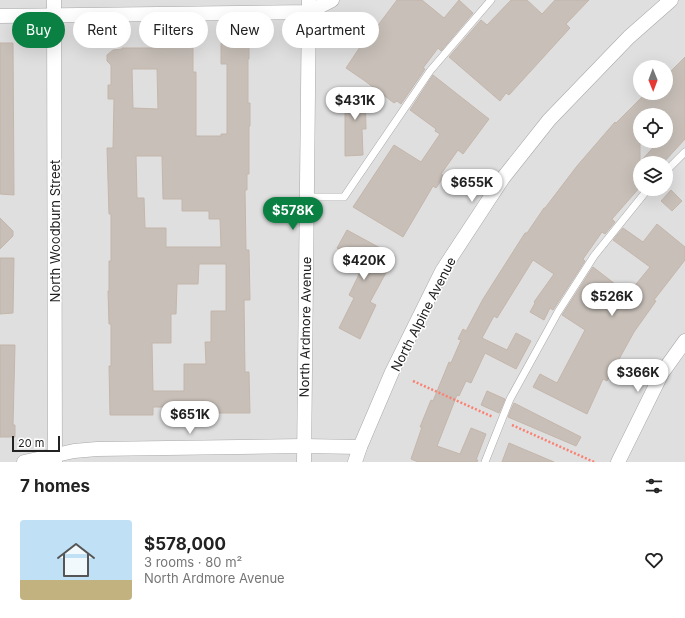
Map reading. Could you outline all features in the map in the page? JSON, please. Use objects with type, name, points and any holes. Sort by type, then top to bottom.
[{"type":"street","name":"North Woodburn Street","points":[[54,0],[54,12]]},
{"type":"street","points":[[65,16],[309,6],[332,0]]},
{"type":"street","name":"North Alpine Avenue","points":[[355,462],[392,372],[442,271],[503,178],[549,120],[629,37],[671,0]]},
{"type":"street","name":"North Ardmore Avenue","points":[[304,462],[309,6]]},
{"type":"street","points":[[0,16],[12,16]]},
{"type":"street","name":"North Woodburn Street","points":[[54,48],[55,458]]},
{"type":"street","points":[[618,462],[662,373],[685,341]]},
{"type":"street","points":[[24,462],[55,458],[97,449],[303,446],[360,447]]},
{"type":"lane","points":[[306,198],[344,197],[430,71],[491,0]]},
{"type":"lane","points":[[673,164],[685,152]]},
{"type":"lane","points":[[486,462],[510,399],[558,312],[594,256],[642,196]]},
{"type":"shaded area","points":[[0,0],[685,0],[685,462],[0,462]]},
{"type":"building","points":[[397,0],[422,0],[444,18],[459,0],[473,13],[441,51],[438,48],[423,68],[425,69],[401,104],[397,101],[394,103],[346,68],[359,48],[379,48],[379,24]]},
{"type":"building","points":[[511,0],[527,0],[542,14],[555,0],[589,0],[566,24],[570,28],[509,95],[506,93],[500,101],[449,57],[481,20],[487,25]]},
{"type":"building","points":[[0,43],[12,43],[14,195],[0,194]]},
{"type":"building","points":[[122,48],[193,48],[193,72],[196,72],[196,136],[221,136],[221,134],[227,134],[227,64],[221,64],[221,48],[249,48],[249,174],[247,174],[247,190],[245,190],[246,250],[249,250],[250,300],[244,300],[245,372],[249,372],[250,413],[193,413],[193,407],[153,407],[153,415],[110,415],[109,366],[111,366],[111,324],[109,324],[108,291],[109,261],[111,261],[111,214],[109,214],[107,148],[113,148],[114,99],[108,99],[108,85],[111,85],[111,65],[107,61],[107,55],[113,50]],"holes":[[[132,69],[157,69],[158,109],[133,108]],[[136,156],[162,156],[163,199],[182,199],[182,211],[209,211],[209,219],[220,219],[221,247],[166,247],[166,228],[145,228],[144,198],[137,198]],[[199,264],[226,264],[226,311],[211,311],[211,342],[205,342],[206,364],[184,364],[184,391],[153,391],[152,343],[171,343],[171,314],[176,314],[177,284],[198,284]]]},
{"type":"building","points":[[685,57],[685,139],[669,156],[645,156],[653,148],[673,148],[673,108],[633,108],[633,148],[640,148],[640,156],[633,156],[633,195],[612,219],[615,222],[605,234],[602,232],[583,259],[585,261],[553,310],[550,308],[544,320],[530,312],[535,303],[534,302],[554,274],[533,260],[497,318],[494,316],[482,338],[507,350],[516,333],[531,341],[516,369],[485,353],[471,383],[466,381],[459,396],[457,395],[437,446],[460,454],[471,428],[486,434],[476,460],[478,460],[477,462],[418,462],[411,459],[422,427],[420,427],[431,400],[433,401],[449,362],[451,363],[461,340],[458,339],[463,329],[466,331],[483,299],[525,233],[527,233],[544,208],[577,166],[615,122],[616,123],[639,100],[673,100],[673,69]]},
{"type":"building","points":[[433,75],[489,119],[463,154],[458,150],[441,174],[444,176],[436,188],[433,186],[403,237],[353,207],[394,145],[421,162],[440,134],[435,131],[436,129],[410,110]]},
{"type":"building","points":[[345,89],[365,89],[366,129],[362,129],[363,155],[345,156]]},
{"type":"building","points":[[673,192],[682,201],[672,211],[661,201],[666,196],[673,196]]},
{"type":"building","points":[[0,218],[13,231],[13,236],[0,249]]},
{"type":"building","points":[[657,224],[685,247],[685,260],[654,300],[656,301],[634,332],[607,381],[603,379],[587,414],[533,387],[540,374],[557,383],[585,330],[562,315],[593,267],[628,294],[650,267],[613,240],[623,228],[643,242]]},
{"type":"building","points":[[347,230],[395,256],[370,302],[376,305],[360,339],[339,328],[354,298],[349,295],[365,262],[337,248]]},
{"type":"building","points":[[0,258],[14,258],[13,313],[0,314]]},
{"type":"building","points":[[0,345],[15,345],[13,425],[15,425],[15,437],[0,437]]},
{"type":"building","points":[[487,391],[505,399],[499,413],[481,405]]},
{"type":"building","points":[[514,403],[581,437],[576,446],[508,417]]},
{"type":"building","points":[[509,443],[554,462],[502,462]]}]
